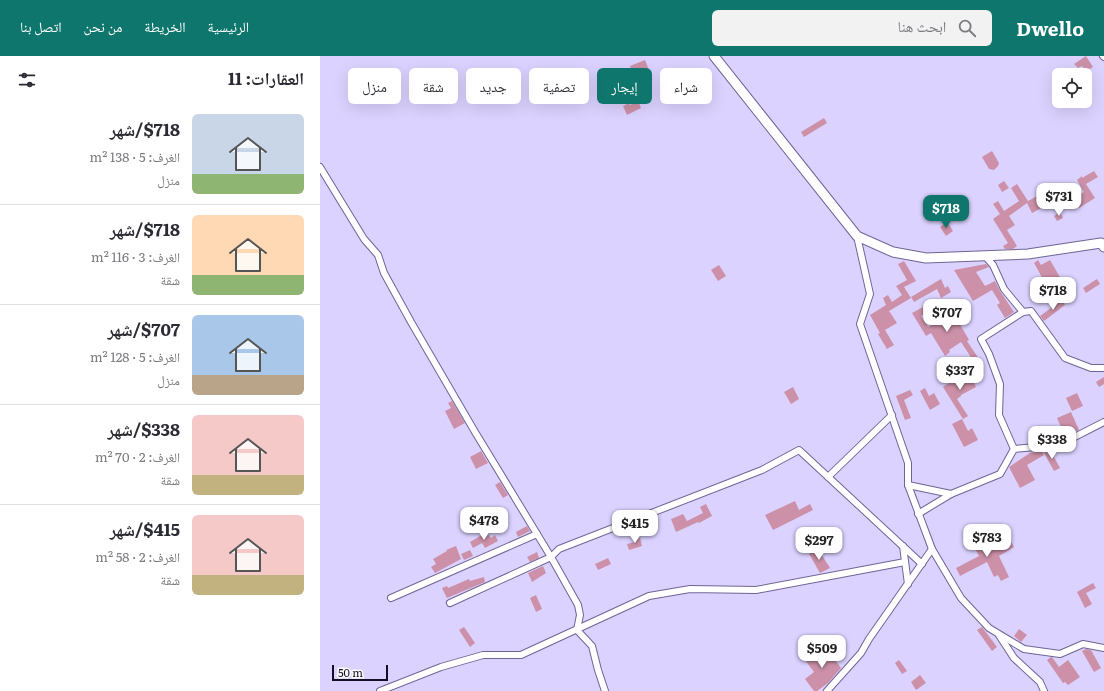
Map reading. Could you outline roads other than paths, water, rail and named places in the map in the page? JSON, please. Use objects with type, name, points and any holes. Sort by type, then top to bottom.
[{"type":"street","points":[[714,56],[857,236],[870,294],[860,324],[908,464],[908,485],[918,514],[932,549],[961,598],[989,628],[1024,649],[1060,654],[1083,644],[1104,648]]},
{"type":"street","points":[[320,167],[364,239],[378,255],[384,273],[411,322],[578,605],[580,615],[577,630]]},
{"type":"street","points":[[857,236],[893,252],[926,258],[1028,254],[1101,243],[1104,247]]},
{"type":"street","points":[[985,256],[993,265],[1004,289],[1023,312]]},
{"type":"street","points":[[1014,449],[999,415],[1000,384],[989,354],[981,339],[1023,312],[1031,311],[1065,358],[1091,368],[1104,368]]},
{"type":"street","points":[[828,477],[892,415]]},
{"type":"street","points":[[1014,449],[1059,445],[1104,422]]},
{"type":"street","points":[[918,514],[951,494],[1000,474],[1014,449]]},
{"type":"street","points":[[450,603],[551,557],[559,549],[762,470],[799,450],[922,564]]},
{"type":"street","points":[[908,485],[951,494]]},
{"type":"street","points":[[391,598],[537,534]]},
{"type":"street","points":[[903,546],[908,584]]},
{"type":"street","points":[[827,691],[861,653],[869,639],[932,549]]},
{"type":"street","points":[[380,691],[441,667],[483,655],[521,655],[649,596],[690,588],[756,590],[905,562]]},
{"type":"street","points":[[577,630],[592,646],[605,691]]},
{"type":"street","points":[[998,634],[1014,658],[1040,682],[1044,691]]}]
